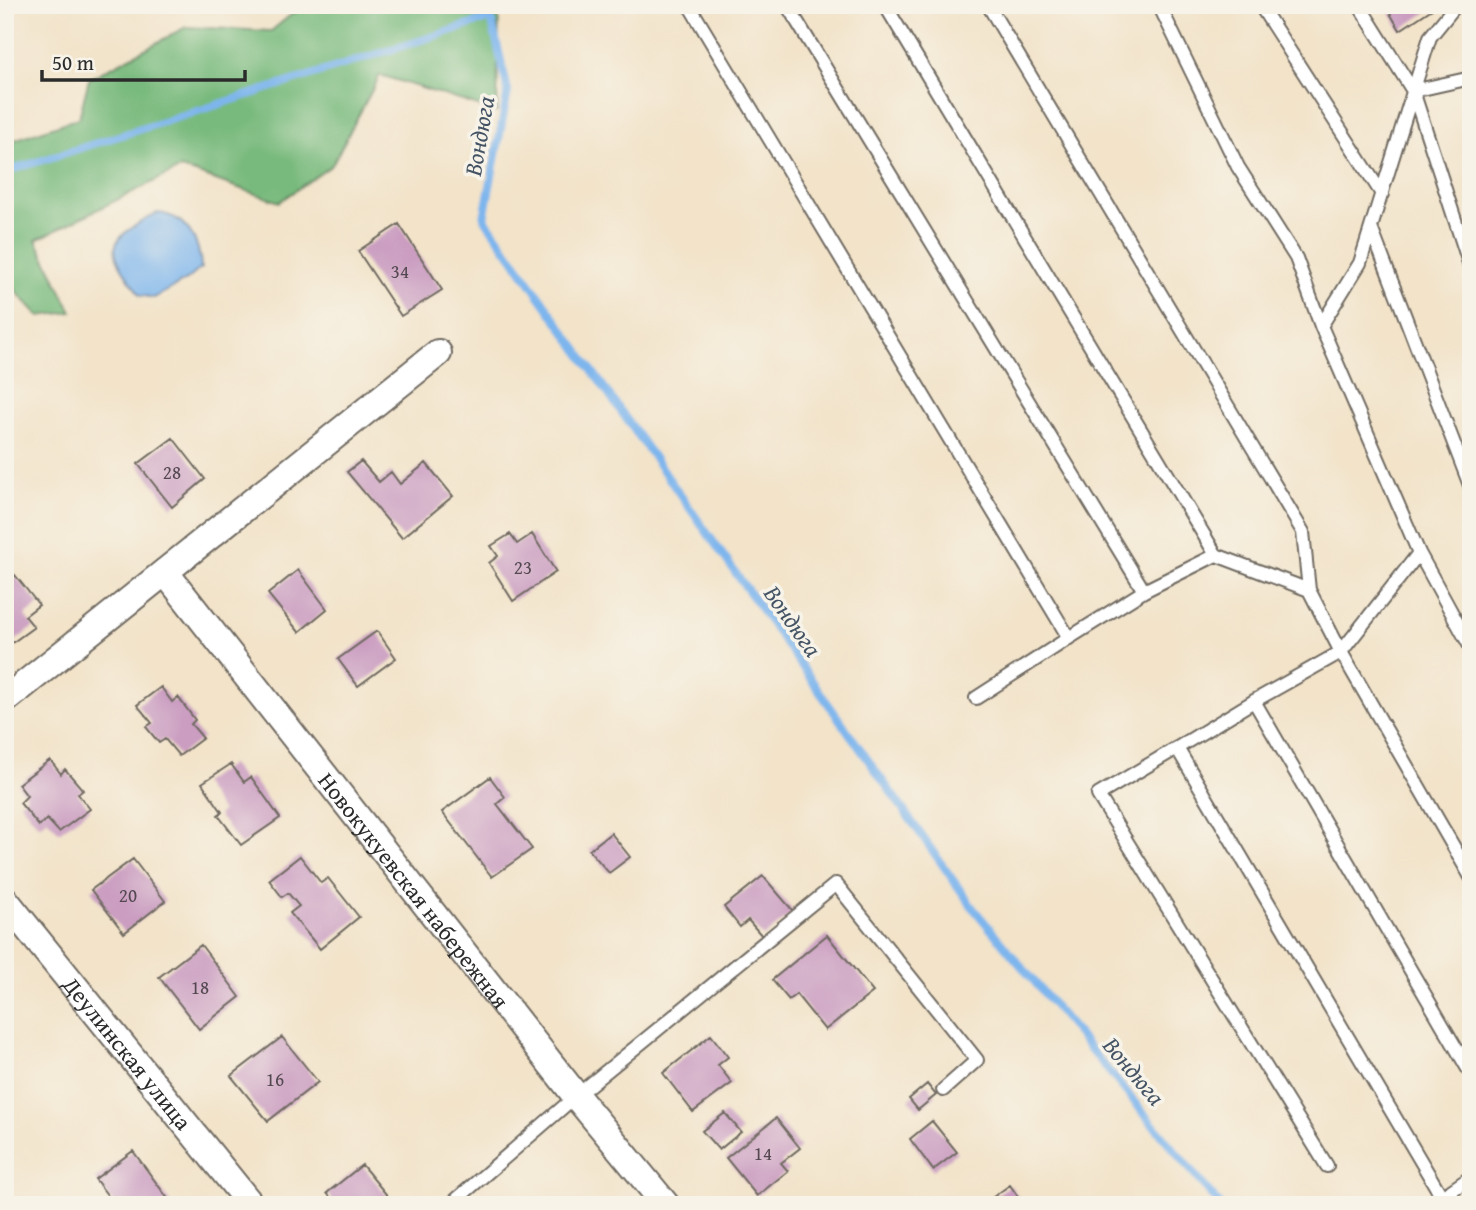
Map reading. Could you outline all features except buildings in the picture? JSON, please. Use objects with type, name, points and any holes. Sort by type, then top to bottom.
[{"type":"street","points":[[5,700],[438,353]]},
{"type":"street","name":"Новокукуевская набережная","points":[[165,572],[576,1096],[666,1205]]},
{"type":"street","name":"Деулинская улица","points":[[5,900],[251,1205]]},
{"type":"lane","points":[[689,5],[1069,638]]},
{"type":"lane","points":[[787,5],[1144,591]]},
{"type":"lane","points":[[885,5],[1216,555],[1309,590]]},
{"type":"lane","points":[[988,5],[1303,532],[1309,590],[1341,652],[1471,877]]},
{"type":"lane","points":[[1159,5],[1238,167],[1296,258],[1321,326],[1419,553],[1469,643]]},
{"type":"lane","points":[[1260,5],[1382,194]]},
{"type":"lane","points":[[1359,5],[1413,91],[1471,269]]},
{"type":"lane","points":[[1321,326],[1360,263],[1430,37],[1456,5]]},
{"type":"lane","points":[[1413,91],[1471,78]]},
{"type":"lane","points":[[1371,228],[1471,488]]},
{"type":"lane","points":[[1327,1166],[1098,795],[1341,652],[1419,553]]},
{"type":"lane","points":[[976,698],[1144,591],[1216,555]]},
{"type":"lane","points":[[1254,701],[1471,1074]]},
{"type":"lane","points":[[1177,748],[1442,1197],[1471,1177]]},
{"type":"lane","points":[[450,1205],[576,1096],[836,884],[977,1059],[943,1090]]},
{"type":"green space","points":[[303,5],[499,5],[497,112],[380,75],[332,165],[279,202],[181,168],[36,240],[72,312],[39,316],[5,280],[5,143],[79,118],[89,79],[186,27],[271,31]]},
{"type":"water","points":[[157,213],[176,219],[190,231],[198,248],[201,268],[187,280],[154,298],[140,295],[121,266],[116,247],[119,239],[127,232]]},
{"type":"waterway","name":"Вондюга","points":[[494,5],[491,18],[508,91],[484,218],[973,908],[1220,1205]]},
{"type":"waterway","points":[[5,172],[491,18]]}]
